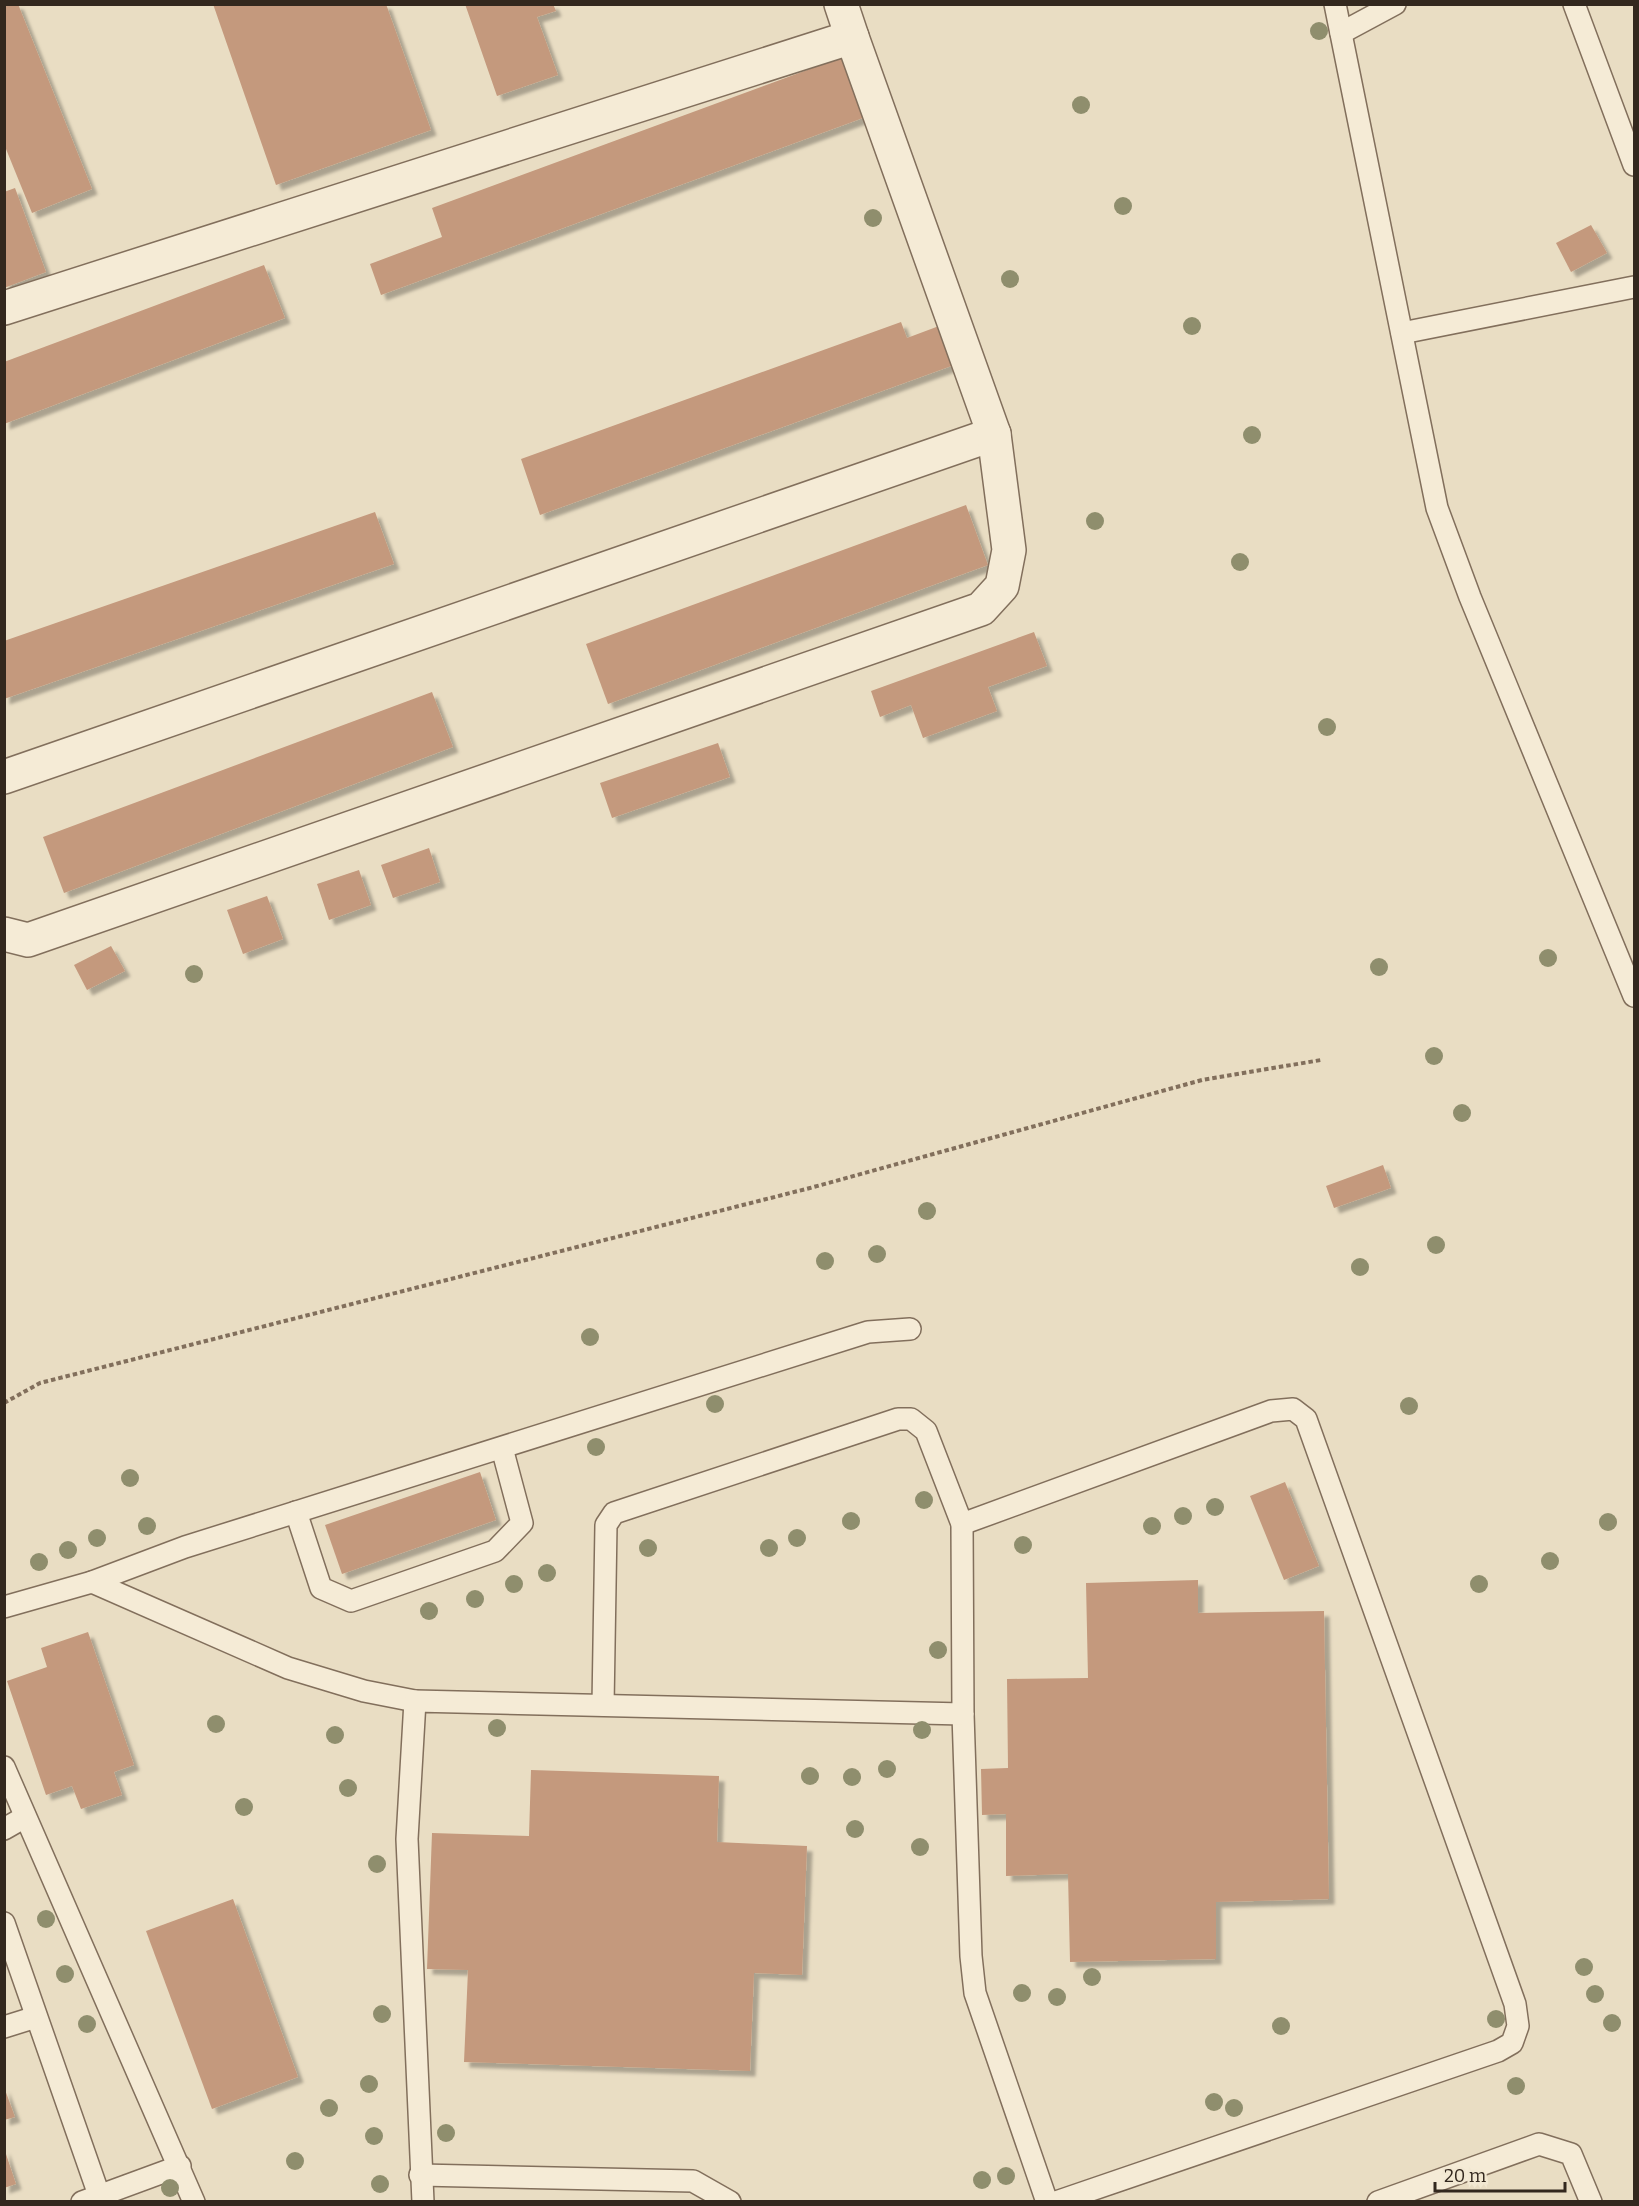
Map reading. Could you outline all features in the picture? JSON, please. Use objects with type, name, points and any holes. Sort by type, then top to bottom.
[{"type":"street","points":[[4,934],[28,940],[981,609],[1002,586],[1009,550],[994,434],[841,4]]},
{"type":"street","points":[[4,308],[852,37]]},
{"type":"street","points":[[4,777],[994,434]]},
{"type":"lane","points":[[1335,4],[1437,508],[1470,597],[1635,996]]},
{"type":"lane","points":[[1341,33],[1395,4]]},
{"type":"lane","points":[[1574,4],[1635,165]]},
{"type":"lane","points":[[1402,333],[1635,287]]},
{"type":"lane","points":[[4,1607],[92,1582],[185,1547],[868,1332],[910,1329]]},
{"type":"lane","points":[[962,1524],[1271,1411],[1293,1409],[1306,1419],[1511,1993],[1518,2026],[1512,2043],[1498,2051],[1056,2202]]},
{"type":"lane","points":[[603,1705],[606,1525],[614,1513],[898,1419],[911,1419],[926,1431],[962,1524],[963,1714],[971,1956],[975,1993],[1047,2202]]},
{"type":"lane","points":[[296,1512],[321,1588],[351,1601],[495,1551],[522,1523],[502,1448]]},
{"type":"lane","points":[[92,1582],[288,1668],[364,1691],[416,1701],[963,1714]]},
{"type":"lane","points":[[416,1701],[407,1839],[420,2175],[423,2202]]},
{"type":"lane","points":[[4,1767],[194,2202]]},
{"type":"lane","points":[[4,1829],[25,1816]]},
{"type":"lane","points":[[4,1923],[36,2017],[90,2198],[180,2166]]},
{"type":"lane","points":[[4,2027],[36,2017]]},
{"type":"lane","points":[[1378,2202],[1539,2144],[1570,2154],[1591,2202]]},
{"type":"lane","points":[[420,2175],[693,2181],[730,2202]]},
{"type":"path","points":[[4,1403],[40,1383],[798,1191],[1202,1080],[1321,1060]]},
{"type":"building","points":[[4,4],[18,4],[92,189],[32,213],[4,144]]},
{"type":"building","points":[[213,4],[386,4],[431,130],[276,185]]},
{"type":"building","points":[[465,4],[553,4],[556,11],[537,17],[558,75],[497,96]]},
{"type":"building","points":[[848,55],[871,115],[381,295],[370,264],[442,237],[432,208]]},
{"type":"building","points":[[15,188],[46,272],[4,288],[4,192]]},
{"type":"building","points":[[1591,225],[1607,253],[1571,272],[1556,243]]},
{"type":"building","points":[[264,265],[285,318],[4,424],[4,362]]},
{"type":"building","points":[[901,322],[907,338],[939,326],[954,365],[540,515],[521,459]]},
{"type":"building","points":[[966,505],[988,565],[608,704],[586,644]]},
{"type":"building","points":[[375,512],[394,564],[4,699],[4,641]]},
{"type":"building","points":[[1034,632],[1047,666],[988,687],[997,711],[923,738],[911,705],[880,717],[871,691]]},
{"type":"building","points":[[432,692],[453,747],[64,893],[43,837]]},
{"type":"building","points":[[718,743],[730,777],[612,818],[600,783]]},
{"type":"building","points":[[429,848],[440,882],[393,898],[381,865]]},
{"type":"building","points":[[359,870],[371,905],[329,920],[317,884]]},
{"type":"building","points":[[267,896],[283,939],[243,954],[227,910]]},
{"type":"building","points":[[111,946],[125,971],[87,990],[74,965]]},
{"type":"building","points":[[1383,1165],[1391,1188],[1334,1208],[1326,1186]]},
{"type":"building","points":[[480,1472],[496,1520],[342,1574],[325,1525]]},
{"type":"building","points":[[1285,1482],[1319,1566],[1284,1580],[1250,1496]]},
{"type":"building","points":[[1198,1580],[1198,1613],[1324,1611],[1329,1899],[1216,1902],[1216,1959],[1070,1962],[1068,1874],[1006,1876],[1006,1814],[982,1815],[981,1769],[1008,1768],[1007,1679],[1088,1678],[1086,1583]]},
{"type":"building","points":[[88,1632],[134,1765],[114,1772],[122,1795],[81,1809],[72,1786],[46,1795],[7,1681],[47,1667],[41,1648]]},
{"type":"building","points":[[531,1770],[719,1776],[717,1842],[807,1846],[802,1975],[754,1973],[750,2071],[464,2062],[468,1970],[427,1969],[432,1833],[529,1836]]},
{"type":"building","points":[[233,1899],[298,2077],[212,2109],[146,1931]]},
{"type":"building","points":[[4,2087],[15,2117],[4,2120]]},
{"type":"building","points":[[4,2148],[16,2184],[4,2188]]}]
